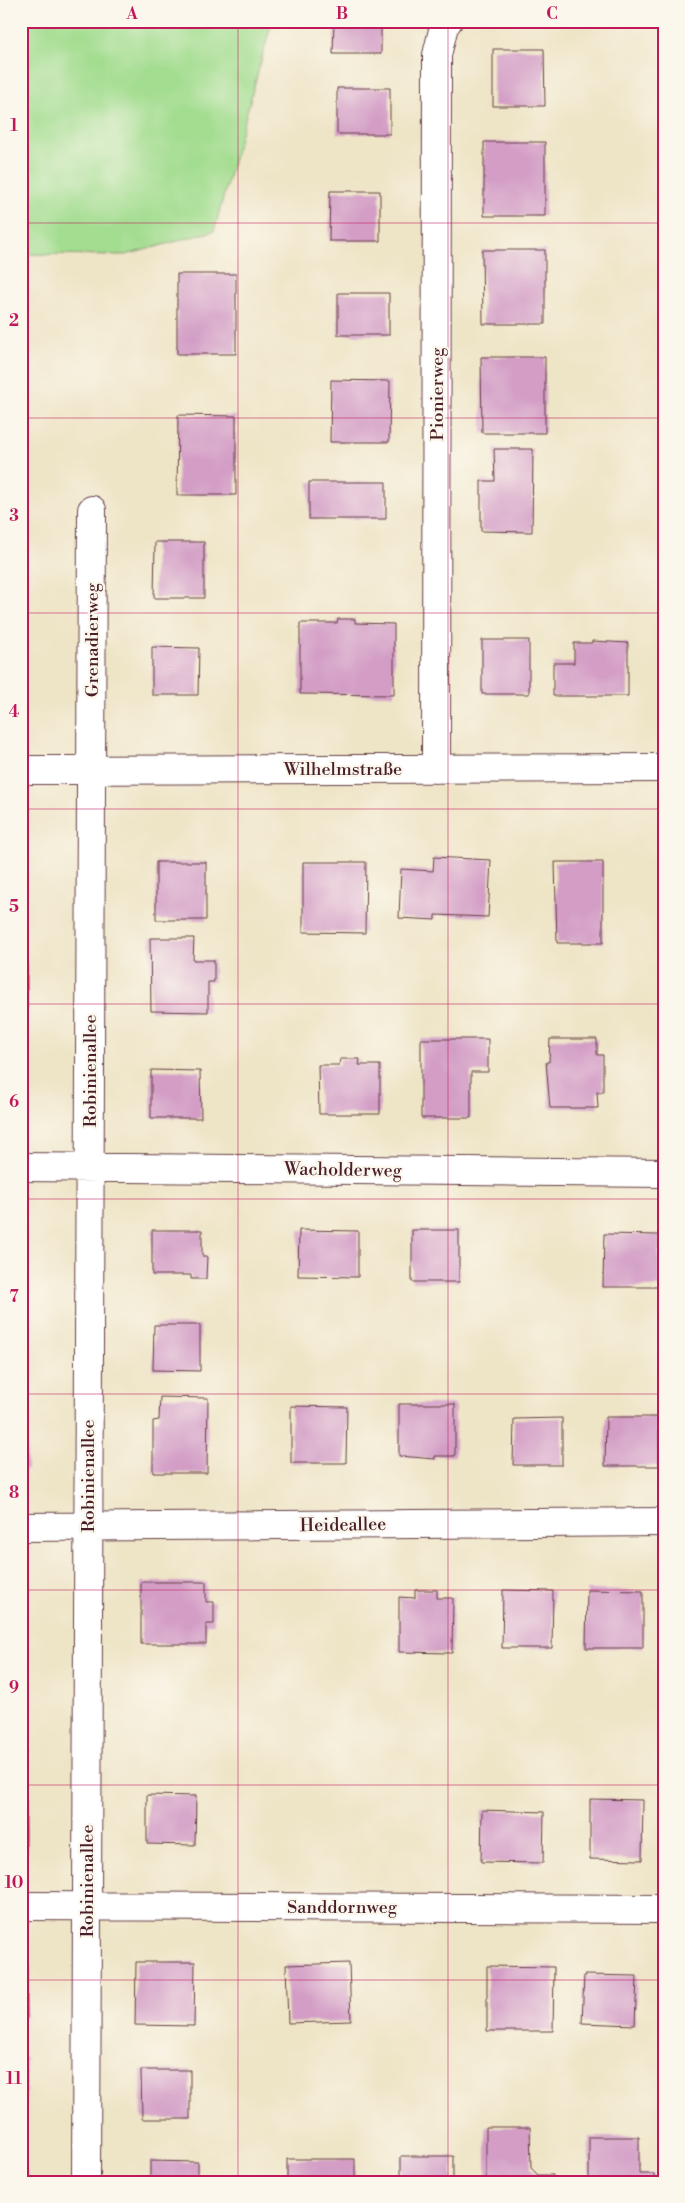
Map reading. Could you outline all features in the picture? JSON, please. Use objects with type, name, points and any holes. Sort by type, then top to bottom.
[{"type":"street","name":"Pionierweg","points":[[436,769],[437,55],[444,26],[448,21]]},
{"type":"street","name":"Grenadierweg","points":[[91,770],[92,510]]},
{"type":"street","name":"Wilhelmstraße","points":[[21,770],[664,768]]},
{"type":"street","name":"Robinienallee","points":[[86,2182],[91,770]]},
{"type":"street","name":"Wacholderweg","points":[[21,1167],[664,1173]]},
{"type":"street","name":"Heideallee","points":[[21,1527],[664,1522]]},
{"type":"street","name":"Sanddornweg","points":[[21,1906],[664,1909]]},
{"type":"green space","points":[[21,21],[272,21],[214,231],[126,255],[21,254]]},
{"type":"building","points":[[334,21],[381,21],[381,54],[333,54]]},
{"type":"building","points":[[493,49],[544,49],[545,106],[493,106]]},
{"type":"building","points":[[337,88],[390,88],[390,134],[337,134]]},
{"type":"building","points":[[484,142],[545,142],[545,216],[484,216]]},
{"type":"building","points":[[330,191],[380,191],[380,241],[329,241]]},
{"type":"building","points":[[482,250],[545,250],[545,324],[483,324]]},
{"type":"building","points":[[177,274],[236,274],[236,354],[177,354]]},
{"type":"building","points":[[338,293],[389,293],[389,335],[338,335]]},
{"type":"building","points":[[481,357],[545,357],[545,433],[482,433]]},
{"type":"building","points":[[331,380],[390,381],[389,442],[330,442]]},
{"type":"building","points":[[178,415],[236,416],[236,495],[177,495]]},
{"type":"building","points":[[494,449],[533,449],[532,532],[481,531],[481,481],[495,481]]},
{"type":"building","points":[[309,482],[386,482],[386,519],[309,519]]},
{"type":"building","points":[[155,542],[204,542],[204,598],[154,598]]},
{"type":"building","points":[[338,619],[355,619],[355,623],[394,624],[394,695],[300,694],[300,623],[337,623]]},
{"type":"building","points":[[482,640],[529,640],[529,694],[482,694]]},
{"type":"building","points":[[592,641],[628,643],[628,696],[553,696],[553,663],[574,663],[574,643],[592,643]]},
{"type":"building","points":[[152,647],[199,648],[198,695],[152,695]]},
{"type":"building","points":[[434,857],[491,860],[488,917],[435,915],[435,920],[399,918],[401,869],[433,871]]},
{"type":"building","points":[[156,862],[206,862],[206,920],[156,920]]},
{"type":"building","points":[[303,862],[366,862],[365,933],[303,932]]},
{"type":"building","points":[[555,862],[603,862],[603,943],[557,943]]},
{"type":"building","points":[[21,863],[24,863],[23,911],[21,911]]},
{"type":"building","points":[[150,938],[194,938],[193,960],[214,960],[214,982],[208,982],[208,1012],[151,1011]]},
{"type":"building","points":[[21,959],[27,959],[27,1013],[21,1013]]},
{"type":"building","points":[[421,1039],[488,1039],[488,1072],[471,1072],[471,1118],[421,1118]]},
{"type":"building","points":[[550,1039],[597,1039],[597,1055],[603,1055],[603,1092],[597,1092],[598,1108],[550,1108],[546,1062],[549,1062]]},
{"type":"building","points":[[340,1059],[360,1059],[359,1065],[380,1065],[380,1114],[319,1114],[318,1065],[339,1065]]},
{"type":"building","points":[[151,1070],[200,1071],[201,1118],[151,1118]]},
{"type":"building","points":[[21,1071],[24,1072],[24,1118],[21,1118]]},
{"type":"building","points":[[152,1230],[202,1230],[202,1256],[207,1256],[206,1279],[191,1279],[191,1275],[152,1275]]},
{"type":"building","points":[[299,1230],[358,1231],[358,1277],[298,1276]]},
{"type":"building","points":[[412,1230],[459,1230],[459,1282],[412,1282]]},
{"type":"building","points":[[21,1231],[26,1231],[25,1278],[21,1278]]},
{"type":"building","points":[[604,1234],[659,1235],[659,1287],[603,1287]]},
{"type":"building","points":[[21,1325],[26,1325],[26,1374],[21,1374]]},
{"type":"building","points":[[154,1325],[200,1325],[200,1371],[153,1370]]},
{"type":"building","points":[[160,1397],[208,1398],[207,1473],[153,1473],[153,1421],[159,1420]]},
{"type":"building","points":[[399,1404],[455,1404],[455,1456],[435,1456],[435,1459],[399,1456]]},
{"type":"building","points":[[291,1406],[347,1407],[346,1463],[291,1463]]},
{"type":"building","points":[[606,1417],[659,1417],[659,1466],[605,1466]]},
{"type":"building","points":[[562,1418],[562,1465],[513,1465],[514,1419]]},
{"type":"building","points":[[21,1422],[26,1422],[27,1470],[21,1470]]},
{"type":"building","points":[[141,1582],[206,1582],[206,1602],[214,1602],[214,1624],[206,1624],[206,1644],[141,1644]]},
{"type":"building","points":[[415,1590],[437,1590],[437,1598],[453,1598],[452,1653],[399,1652],[399,1597],[415,1598]]},
{"type":"building","points":[[503,1590],[553,1591],[552,1648],[502,1648]]},
{"type":"building","points":[[587,1590],[643,1591],[643,1648],[586,1648]]},
{"type":"building","points":[[21,1696],[26,1696],[26,1754],[21,1754]]},
{"type":"building","points":[[147,1795],[196,1796],[195,1845],[147,1844]]},
{"type":"building","points":[[590,1799],[643,1800],[642,1860],[590,1859]]},
{"type":"building","points":[[21,1801],[26,1801],[26,1854],[21,1854]]},
{"type":"building","points":[[482,1810],[544,1812],[543,1863],[481,1862]]},
{"type":"building","points":[[136,1962],[195,1962],[194,2026],[135,2025]]},
{"type":"building","points":[[349,1963],[351,2021],[288,2023],[286,1965]]},
{"type":"building","points":[[21,1965],[27,1965],[27,2018],[21,2018]]},
{"type":"building","points":[[487,1966],[554,1967],[553,2031],[487,2031]]},
{"type":"building","points":[[584,1975],[637,1976],[635,2025],[582,2023]]},
{"type":"building","points":[[21,2057],[26,2057],[26,2117],[21,2117]]},
{"type":"building","points":[[141,2070],[190,2070],[190,2119],[142,2119]]},
{"type":"building","points":[[486,2127],[530,2127],[531,2168],[538,2175],[553,2175],[553,2182],[486,2182]]},
{"type":"building","points":[[589,2137],[639,2137],[639,2174],[654,2174],[654,2182],[589,2182]]},
{"type":"building","points":[[401,2156],[453,2156],[453,2182],[401,2182]]},
{"type":"building","points":[[287,2159],[355,2159],[355,2182],[287,2182]]},
{"type":"building","points":[[150,2161],[198,2162],[198,2182],[150,2182]]},
{"type":"building","points":[[21,2171],[27,2171],[27,2182],[21,2182]]}]
